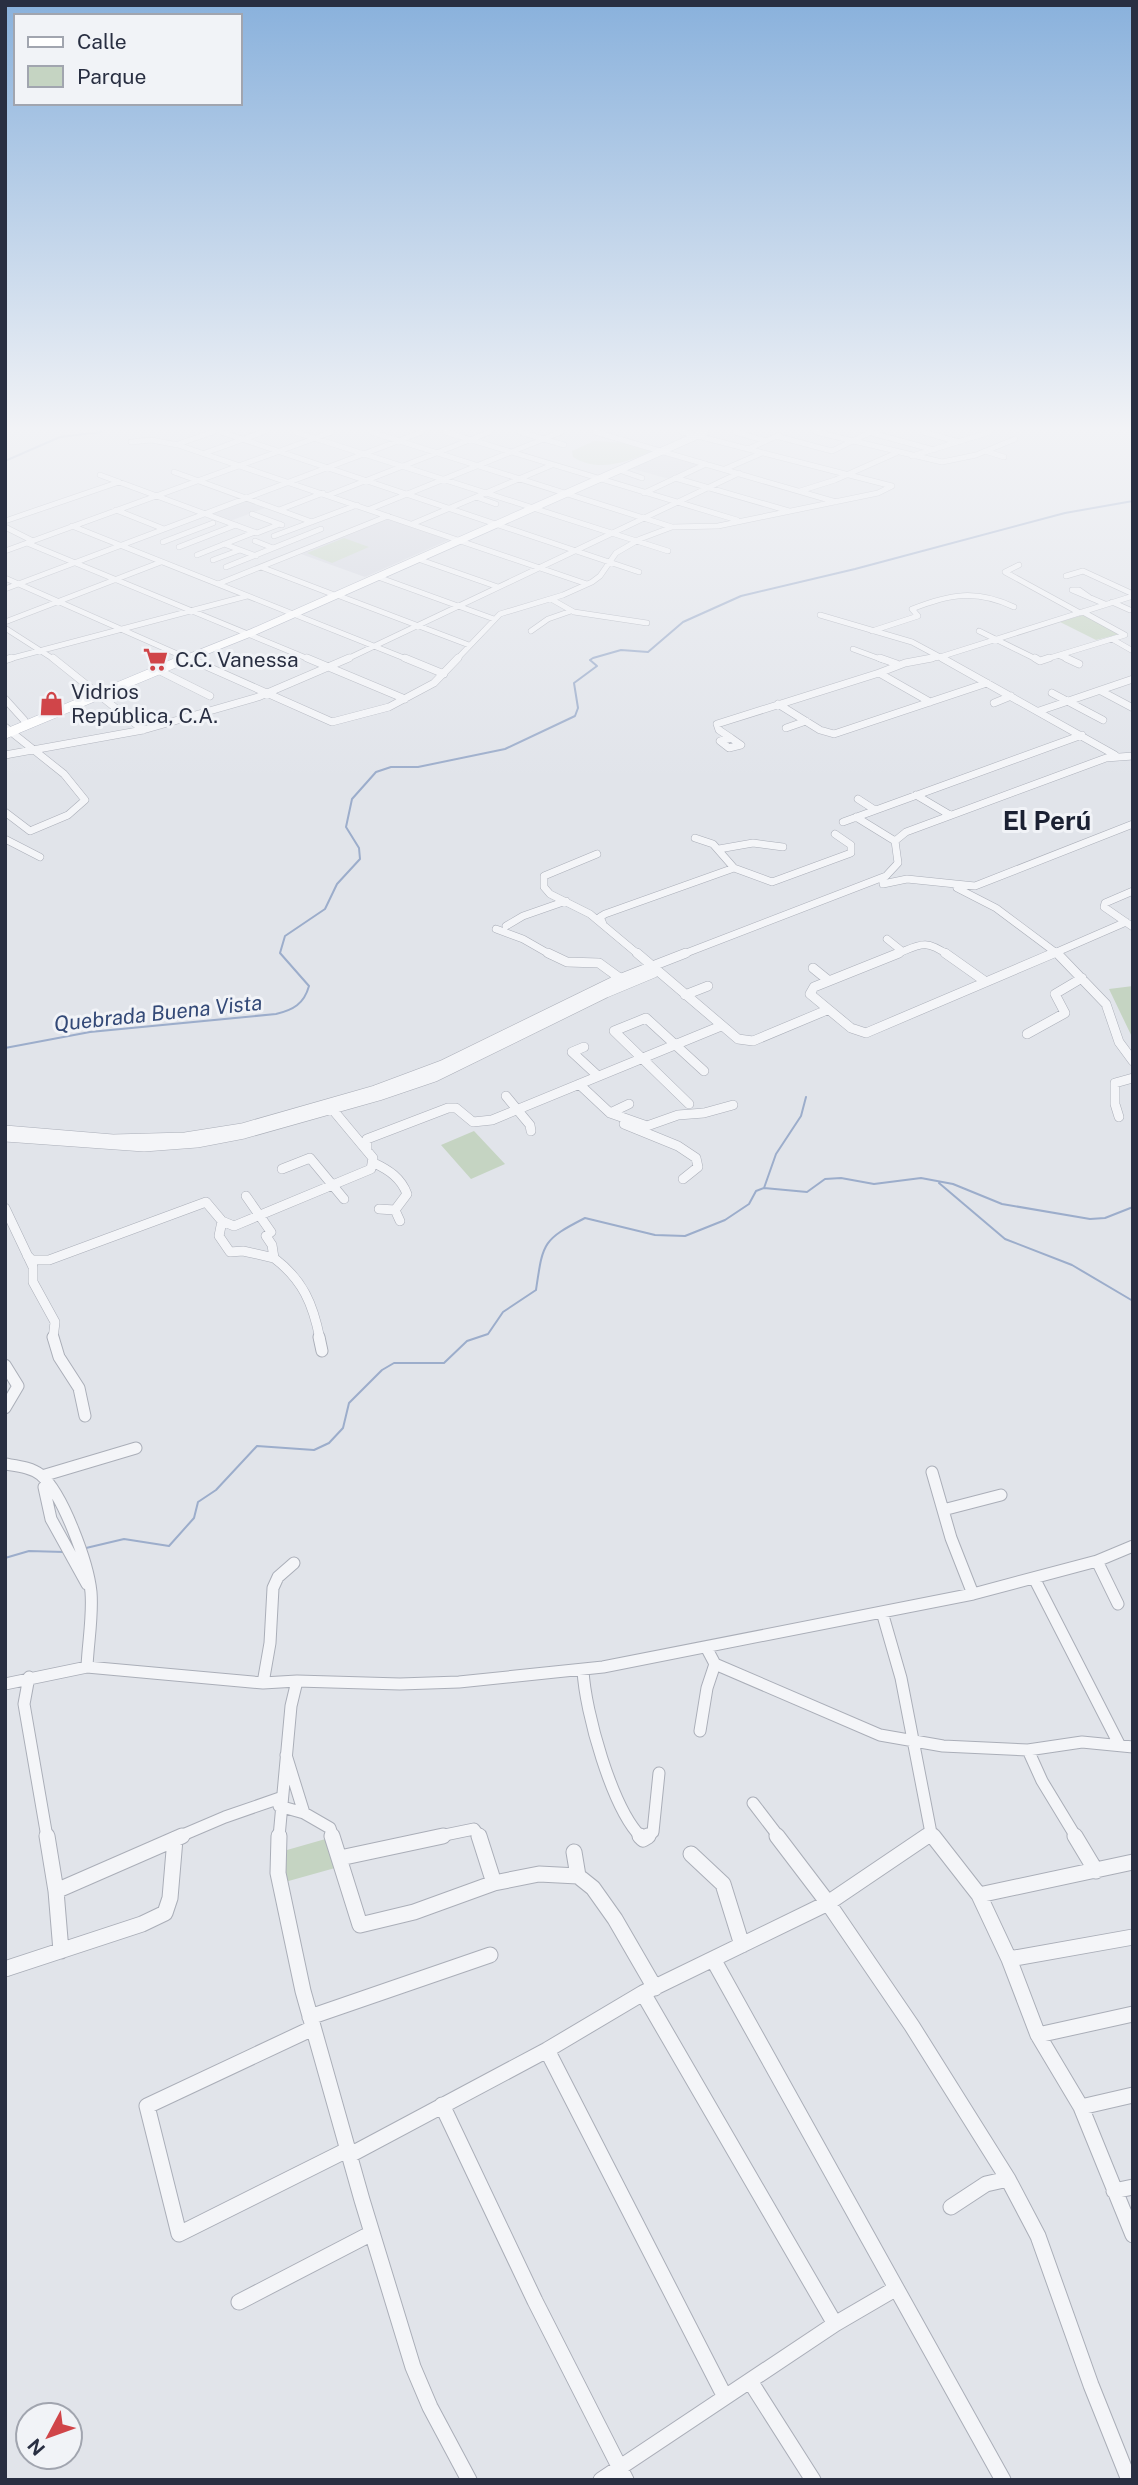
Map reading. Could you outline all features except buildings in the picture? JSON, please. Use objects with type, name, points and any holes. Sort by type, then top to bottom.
[{"type":"main road","points":[[7,730],[24,720],[246,633],[440,548]]},
{"type":"main road","points":[[334,594],[441,548]]},
{"type":"main road","points":[[7,730],[186,657]]},
{"type":"street","points":[[44,548],[405,699]]},
{"type":"street","points":[[5,589],[115,548]]},
{"type":"street","points":[[125,548],[444,674]]},
{"type":"street","points":[[197,555],[214,548]]},
{"type":"street","points":[[235,548],[273,562]]},
{"type":"street","points":[[226,567],[273,548]]},
{"type":"street","points":[[218,584],[308,548]]},
{"type":"street","points":[[481,548],[587,584]]},
{"type":"street","points":[[571,548],[639,572]]},
{"type":"street","points":[[5,755],[144,730],[269,692],[331,667],[581,548]]},
{"type":"street","points":[[5,578],[332,722],[385,708],[434,683],[503,612],[587,584],[598,578],[623,548]]},
{"type":"street","points":[[658,548],[668,551]]},
{"type":"street","points":[[213,560],[240,550]]},
{"type":"street","points":[[418,559],[498,587]]},
{"type":"street","points":[[5,622],[162,562]]},
{"type":"street","points":[[1018,565],[1006,569],[1005,573],[1125,634],[1058,657]]},
{"type":"street","points":[[261,567],[469,645]]},
{"type":"street","points":[[1066,576],[1083,571],[1133,595]]},
{"type":"street","points":[[378,577],[494,619]]},
{"type":"street","points":[[871,631],[918,616],[912,609],[961,593],[987,594],[1014,607]]},
{"type":"street","points":[[853,649],[888,663],[940,657],[1133,595]]},
{"type":"street","points":[[5,660],[247,596]]},
{"type":"street","points":[[1088,597],[1130,610]]},
{"type":"street","points":[[551,598],[570,611],[647,623]]},
{"type":"street","points":[[531,631],[548,619],[570,611]]},
{"type":"street","points":[[820,615],[912,642],[1115,755]]},
{"type":"street","points":[[5,628],[41,650],[144,730]]},
{"type":"street","points":[[979,631],[1036,661],[1064,656],[1079,664]]},
{"type":"street","points":[[1112,639],[1132,653]]},
{"type":"street","points":[[731,738],[719,730],[717,724],[747,711],[778,705],[905,663]]},
{"type":"street","points":[[158,670],[210,696]]},
{"type":"street","points":[[879,673],[930,702]]},
{"type":"street","points":[[1039,711],[1133,679]]},
{"type":"street","points":[[778,705],[828,734],[834,734],[987,683]]},
{"type":"street","points":[[795,688],[807,695]]},
{"type":"street","points":[[1101,691],[1133,708]]},
{"type":"street","points":[[1052,693],[1102,720]]},
{"type":"street","points":[[994,703],[1011,696]]},
{"type":"street","points":[[5,699],[24,720]]},
{"type":"street","points":[[786,728],[806,721]]},
{"type":"street","points":[[5,837],[66,815],[85,800],[69,778],[36,749],[7,730]]},
{"type":"street","points":[[843,822],[1082,735]]},
{"type":"street","points":[[6,1136],[110,1146],[173,1146],[244,1135],[435,1077],[655,969],[890,874],[899,860],[895,841],[909,831],[1115,755],[1133,756]]},
{"type":"street","points":[[916,795],[950,815]]},
{"type":"street","points":[[858,799],[875,810]]},
{"type":"street","points":[[5,812],[28,830]]},
{"type":"street","points":[[856,817],[895,841]]},
{"type":"street","points":[[6,1136],[146,1140],[197,1136],[242,1128],[375,1090],[429,1071],[621,979],[655,969],[895,880],[917,878],[975,886],[1133,824]]},
{"type":"street","points":[[603,925],[600,917],[605,914],[734,868],[740,867],[759,880],[772,882],[851,853],[851,845],[835,834]]},
{"type":"street","points":[[5,837],[40,857]]},
{"type":"street","points":[[695,838],[719,849],[734,868]]},
{"type":"street","points":[[719,849],[753,843],[783,847]]},
{"type":"street","points":[[597,854],[544,876],[544,890],[570,902],[603,925],[738,1039],[753,1041],[827,1010]]},
{"type":"street","points":[[943,883],[979,899],[1034,935],[1082,978],[1108,1006],[1120,1045],[1133,1061]]},
{"type":"street","points":[[1129,924],[1107,911],[1105,903],[1133,891]]},
{"type":"street","points":[[486,928],[509,929],[555,903],[570,902]]},
{"type":"street","points":[[986,982],[932,944],[925,943],[810,990],[810,995],[857,1032],[866,1033],[1129,924]]},
{"type":"street","points":[[509,929],[554,958],[581,965],[599,962],[621,979]]},
{"type":"street","points":[[887,939],[902,951]]},
{"type":"street","points":[[813,968],[830,981]]},
{"type":"street","points":[[1027,1034],[1065,1013],[1055,994],[1082,978]]},
{"type":"street","points":[[685,995],[708,986]]},
{"type":"street","points":[[689,1104],[614,1031],[646,1018],[704,1071]]},
{"type":"street","points":[[362,1138],[448,1108],[456,1108],[473,1122],[483,1123],[721,1026]]},
{"type":"street","points":[[583,1047],[572,1052],[598,1076]]},
{"type":"street","points":[[1119,1117],[1115,1104],[1115,1083],[1133,1078]]},
{"type":"street","points":[[579,1084],[616,1120],[678,1146],[696,1158],[698,1167],[683,1179]]},
{"type":"street","points":[[506,1096],[530,1125],[531,1131]]},
{"type":"street","points":[[609,1112],[629,1104]]},
{"type":"street","points":[[609,1112],[647,1126],[678,1115],[704,1113],[733,1105]]},
{"type":"street","points":[[333,1110],[362,1138],[374,1163],[387,1168],[405,1185],[407,1194],[395,1210]]},
{"type":"street","points":[[282,1169],[310,1158],[344,1199]]},
{"type":"street","points":[[27,1255],[32,1260],[49,1260],[206,1202],[222,1222],[234,1226],[371,1169],[374,1163]]},
{"type":"street","points":[[246,1196],[271,1233],[266,1236],[272,1245],[274,1258]]},
{"type":"street","points":[[5,1208],[33,1267],[33,1282],[55,1322],[51,1331],[53,1346],[78,1387],[85,1416]]},
{"type":"street","points":[[379,1209],[395,1210]]},
{"type":"street","points":[[395,1210],[400,1221]]},
{"type":"street","points":[[222,1222],[219,1236],[230,1252],[243,1251],[274,1258],[291,1269],[302,1283],[313,1305],[322,1351]]},
{"type":"street","points":[[5,1365],[18,1386],[5,1408]]},
{"type":"street","points":[[42,1476],[136,1448]]},
{"type":"street","points":[[5,1464],[27,1468],[42,1476],[63,1512],[71,1542],[91,1591],[87,1667]]},
{"type":"street","points":[[932,1472],[973,1594]]},
{"type":"street","points":[[42,1476],[51,1518],[71,1542]]},
{"type":"street","points":[[943,1510],[1001,1495]]},
{"type":"street","points":[[5,1684],[87,1667],[263,1683],[297,1681],[400,1684],[459,1682],[583,1670],[973,1594],[1097,1561],[1133,1546]]},
{"type":"street","points":[[1097,1561],[1118,1604]]},
{"type":"street","points":[[263,1683],[270,1643],[272,1588],[278,1577],[294,1563]]},
{"type":"street","points":[[1034,1578],[1119,1744]]},
{"type":"street","points":[[883,1612],[901,1678],[930,1833],[978,1895],[1009,1959],[1038,2035],[1081,2107],[1133,2235]]},
{"type":"street","points":[[706,1647],[715,1664],[880,1735],[943,1746],[1028,1751],[1082,1742],[1133,1747]]},
{"type":"street","points":[[700,1731],[707,1688],[715,1664]]},
{"type":"street","points":[[583,1670],[583,1693],[588,1715],[630,1826],[636,1835],[643,1839],[653,1832],[659,1773]]},
{"type":"street","points":[[29,1677],[24,1704],[56,1891],[61,1951]]},
{"type":"street","points":[[297,1681],[280,1802],[280,1883],[312,2022],[413,2367],[430,2407],[469,2480]]},
{"type":"street","points":[[1028,1751],[1042,1781],[1096,1871]]},
{"type":"street","points":[[286,1755],[304,1813]]},
{"type":"street","points":[[56,1891],[225,1817],[280,1802],[330,1828],[360,1925],[414,1912],[494,1883],[539,1874],[578,1876],[593,1888],[615,1919],[649,1991],[835,2324]]},
{"type":"street","points":[[754,1803],[828,1903],[912,2026],[1008,2179],[1038,2236],[1091,2385],[1129,2480]]},
{"type":"street","points":[[340,1858],[474,1829],[482,1840],[494,1883]]},
{"type":"street","points":[[490,1955],[312,2022],[147,2106],[178,2234],[442,2105],[547,2050],[649,1991],[828,1903],[930,1833]]},
{"type":"street","points":[[5,1969],[165,1913],[170,1898],[176,1839]]},
{"type":"street","points":[[574,1852],[578,1876]]},
{"type":"street","points":[[691,1854],[723,1884],[742,1945]]},
{"type":"street","points":[[978,1895],[1133,1862]]},
{"type":"street","points":[[1009,1959],[1133,1937]]},
{"type":"street","points":[[713,1959],[1003,2480]]},
{"type":"street","points":[[1038,2035],[1133,2014]]},
{"type":"street","points":[[547,2050],[725,2397]]},
{"type":"street","points":[[1081,2107],[1133,2095]]},
{"type":"street","points":[[442,2105],[622,2474]]},
{"type":"street","points":[[951,2207],[986,2184],[1008,2179]]},
{"type":"street","points":[[1114,2191],[1133,2187]]},
{"type":"street","points":[[239,2302],[372,2233]]},
{"type":"street","points":[[601,2480],[622,2474],[725,2397],[835,2324],[895,2289]]},
{"type":"street","points":[[750,2381],[813,2480]]},
{"type":"shaded area","points":[[316,548],[431,548],[365,577],[301,554]]},
{"type":"green space","points":[[319,548],[367,548],[332,563],[307,553]]},
{"type":"green space","points":[[1083,615],[1120,634],[1096,640],[1060,622]]},
{"type":"green space","points":[[1133,986],[1133,1039],[1109,989]]},
{"type":"green space","points":[[474,1131],[505,1164],[471,1179],[441,1145]]},
{"type":"green space","points":[[329,1838],[335,1868],[285,1882],[280,1852]]},
{"type":"waterway","name":"Quebrada Buena Vista","points":[[5,1048],[90,1032],[276,1014],[288,1010],[297,1005],[309,986],[280,953],[285,936],[325,909],[337,884],[360,859],[359,848],[346,827],[352,799],[376,772],[391,767],[418,767],[505,749],[575,716],[578,708],[574,683],[597,666],[590,660],[621,650],[648,652],[683,622],[741,596],[934,548]]},
{"type":"waterway","points":[[764,1188],[776,1154],[801,1116],[806,1097]]},
{"type":"waterway","points":[[764,1188],[807,1192],[825,1179],[841,1178],[874,1184],[921,1178],[953,1184],[1002,1204],[1090,1219],[1105,1218],[1133,1207]]},
{"type":"waterway","points":[[939,1183],[1005,1239],[1072,1265],[1133,1301]]},
{"type":"waterway","points":[[86,1548],[124,1539],[169,1546],[194,1518],[198,1502],[216,1490],[257,1446],[314,1450],[329,1443],[343,1428],[349,1403],[382,1370],[394,1363],[444,1363],[467,1341],[488,1334],[503,1312],[536,1290],[543,1252],[552,1238],[585,1218],[655,1235],[685,1236],[725,1220],[749,1204],[756,1191],[764,1188]]},
{"type":"waterway","points":[[5,1558],[29,1551],[64,1552]]},
{"type":"place","name":"C.C. Vanessa","points":[[155,659]]},
{"type":"place","name":"Vidrios República, C.A.","points":[[51,703]]},
{"type":"district","name":"El Perú","points":[[1047,820]]}]
